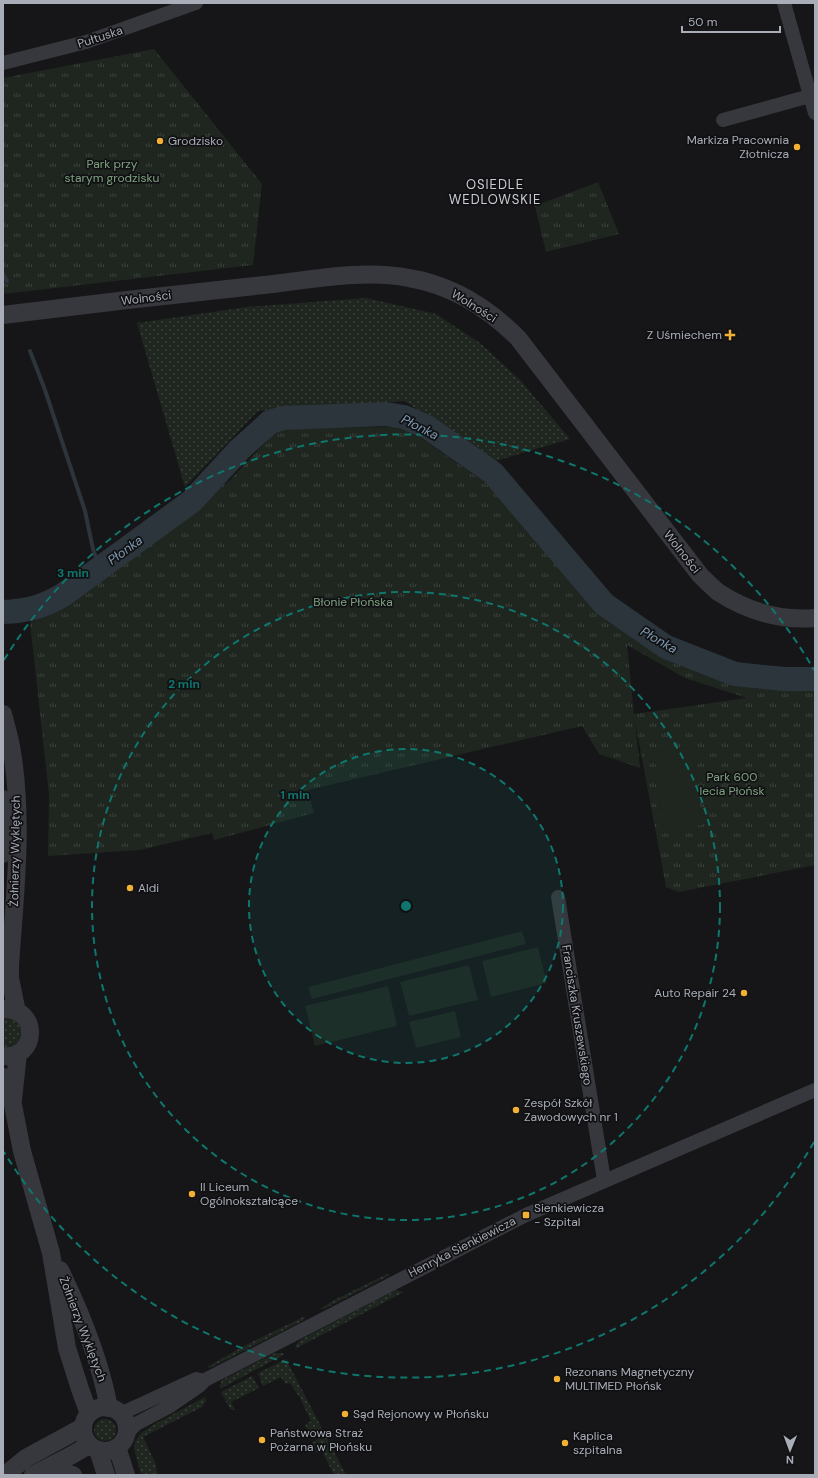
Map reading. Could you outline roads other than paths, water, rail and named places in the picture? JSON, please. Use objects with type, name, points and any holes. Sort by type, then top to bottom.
[{"type":"street","name":"Pułtuska","points":[[3,63],[86,42],[196,3]]},
{"type":"street","points":[[784,3],[815,113]]},
{"type":"street","points":[[723,120],[810,96]]},
{"type":"street","name":"Wolności","points":[[3,316],[200,292],[371,274],[403,277],[442,287],[456,293],[491,314],[518,338],[700,575],[718,591],[741,605],[761,612],[784,618],[815,618]]},
{"type":"street","name":"Żołnierzy Wyklętych","points":[[3,714],[11,746],[16,786],[17,827],[17,864],[10,965],[10,1010]]},
{"type":"street","name":"Żołnierzy Wyklętych","points":[[3,799],[3,854]]},
{"type":"street","name":"Franciszka Kruszewskiego","points":[[558,897],[604,1180]]},
{"type":"street","points":[[10,1010],[23,1015],[28,1022],[30,1029],[30,1037],[27,1044],[11,1054]]},
{"type":"street","name":"Żołnierzy Wyklętych","points":[[11,1054],[13,1105]]},
{"type":"street","name":"Żołnierzy Wyklętych","points":[[3,1077],[13,1105],[22,1151],[51,1252],[67,1348],[80,1389],[86,1421]]},
{"type":"street","name":"Henryka Sienkiewicza","points":[[122,1441],[136,1424],[170,1406],[199,1386],[205,1380],[478,1238],[604,1180],[815,1090]]},
{"type":"street","name":"Żołnierzy Wyklętych","points":[[51,1252],[71,1293],[87,1333],[114,1411]]},
{"type":"street","name":"Henryka Sienkiewicza","points":[[114,1411],[196,1379],[205,1380]]},
{"type":"street","points":[[5,1475],[26,1458],[86,1421],[95,1410],[102,1408],[114,1411],[126,1423],[122,1441],[126,1475]]},
{"type":"street","points":[[86,1421],[84,1437],[94,1448],[106,1475]]},
{"type":"street","points":[[38,1473],[94,1448],[105,1451],[122,1441]]},
{"type":"street","points":[[38,1473],[53,1470],[63,1471],[73,1475]]},
{"type":"waterway","points":[[3,274],[7,281]]},
{"type":"waterway","points":[[30,351],[45,390],[85,511],[93,549],[100,569]]},
{"type":"waterway","name":"Płonka","points":[[3,612],[34,608],[63,595],[192,501],[239,450],[270,422],[283,418],[386,414],[404,417],[427,427],[493,473],[604,604],[666,647],[735,674],[784,679],[815,679]]},
{"type":"place","name":"Grodzisko","points":[[160,141]]},
{"type":"place","name":"Markiza Pracownia Złotnicza","points":[[797,147]]},
{"type":"place","name":"Z Uśmiechem","points":[[730,335]]},
{"type":"place","name":"Aldi","points":[[130,888]]},
{"type":"place","name":"Auto Repair 24","points":[[744,993]]},
{"type":"place","name":"Zespół Szkół Zawodowych nr 1","points":[[516,1110]]},
{"type":"place","name":"II Liceum Ogólnokształcące","points":[[192,1194]]},
{"type":"place","name":"Sienkiewicza - Szpital","points":[[526,1215]]},
{"type":"place","name":"Rezonans Magnetyczny MULTIMED Płońsk","points":[[557,1379]]},
{"type":"place","name":"Sąd Rejonowy w Płońsku","points":[[345,1414]]},
{"type":"place","name":"Państwowa Straż Pożarna w Płońsku","points":[[262,1440]]},
{"type":"place","name":"Kaplica szpitalna","points":[[565,1443]]},
{"type":"district","name":"OSIEDLE WEDLOWSKIE","points":[[495,192]]},
{"type":"park label","name":"Park przy starym grodzisku","points":[[112,171]]},
{"type":"park label","name":"Błonie Płońska","points":[[353,602]]},
{"type":"park label","name":"Park 600 lecia Płońsk","points":[[732,784]]}]
